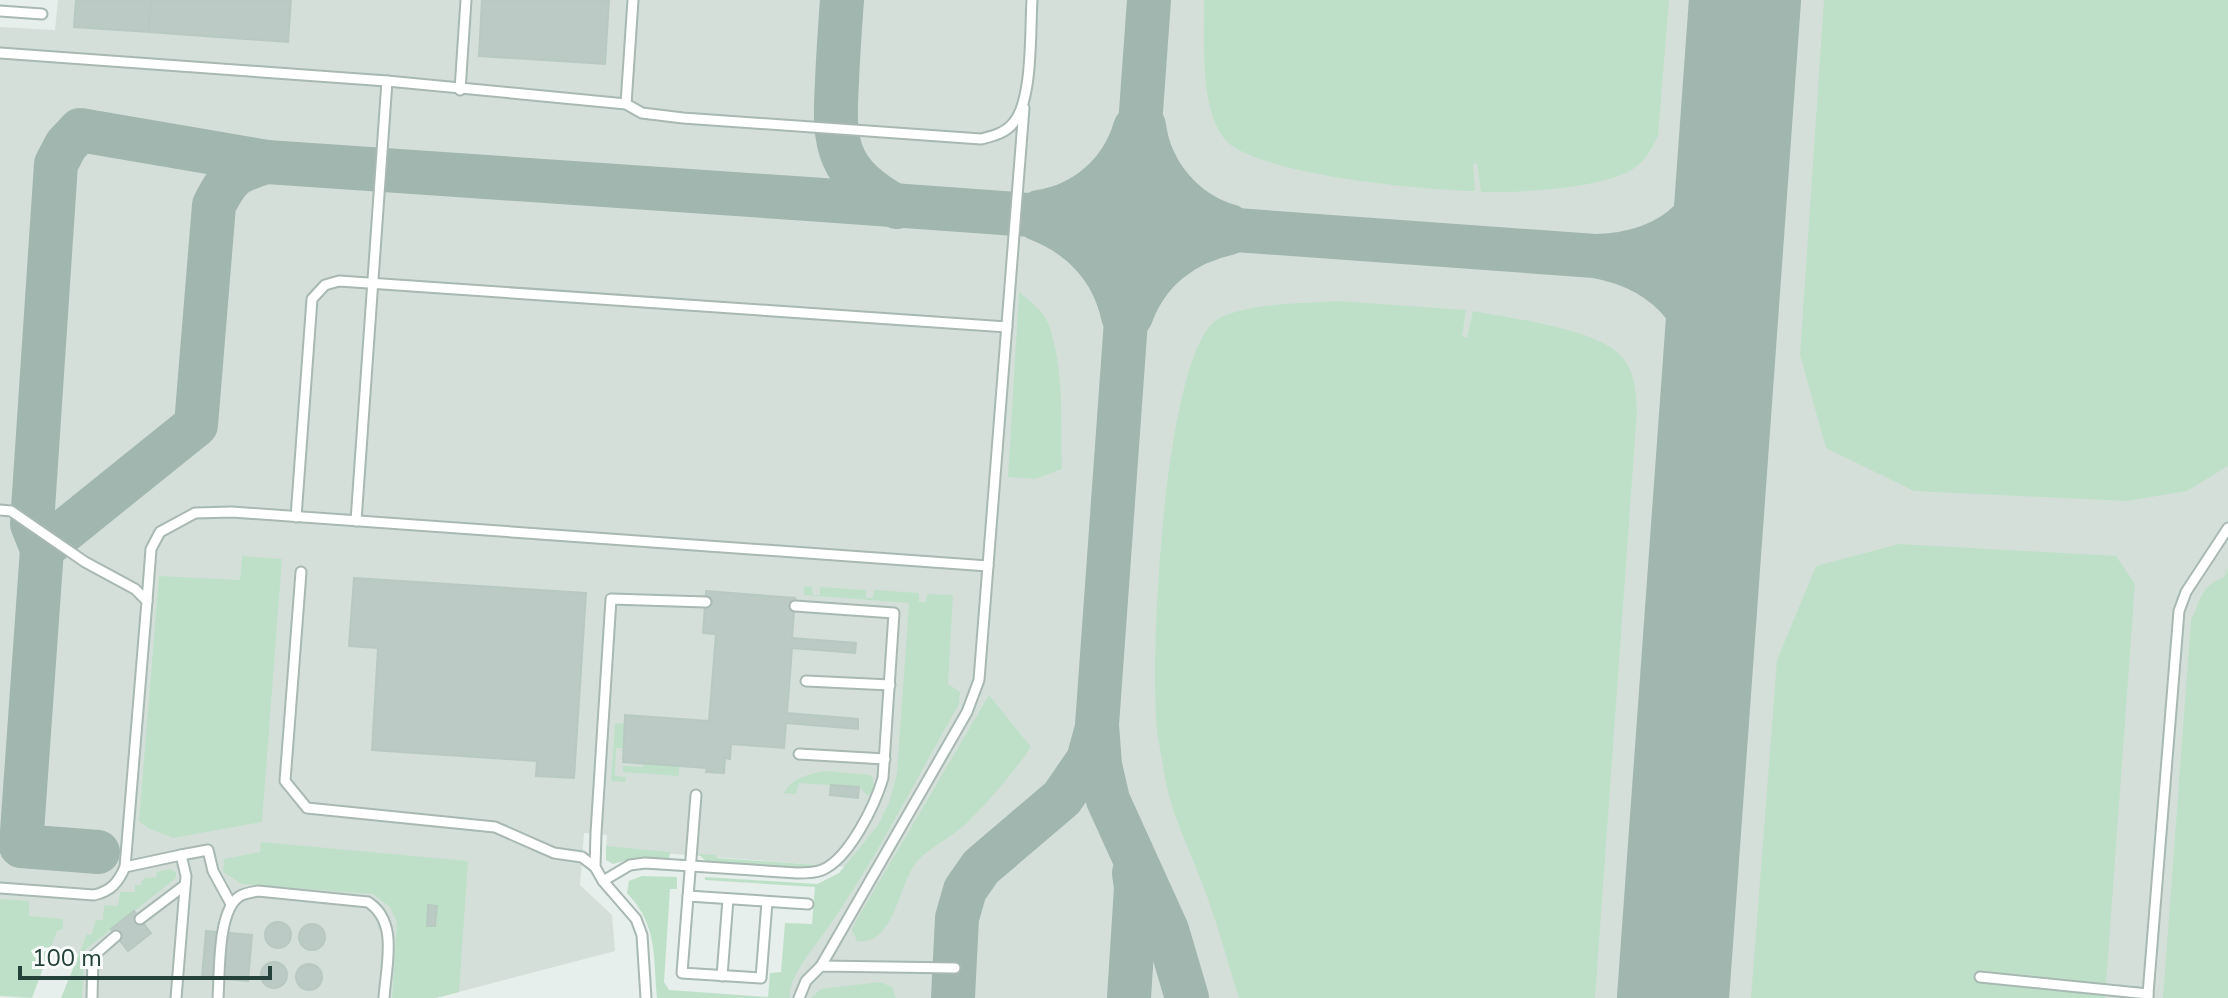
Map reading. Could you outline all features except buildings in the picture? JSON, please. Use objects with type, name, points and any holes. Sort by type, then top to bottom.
[{"type":"lane","points":[[460,90],[466,0]]},
{"type":"lane","points":[[626,104],[633,0]]},
{"type":"lane","points":[[799,998],[806,981],[821,966],[973,699],[979,680],[1032,0]]},
{"type":"lane","points":[[0,11],[42,14]]},
{"type":"lane","points":[[0,53],[387,81],[626,104],[642,113],[683,118],[981,139],[999,134],[1015,122],[1025,96]]},
{"type":"lane","points":[[356,521],[387,81]]},
{"type":"lane","points":[[296,517],[312,299],[325,285],[339,281],[1007,327]]},
{"type":"lane","points":[[0,510],[11,511],[85,562],[135,589],[147,601]]},
{"type":"lane","points":[[0,888],[94,895],[118,883],[125,867],[151,549],[160,532],[195,513],[232,512],[988,566]]},
{"type":"lane","points":[[1980,977],[2148,996],[2179,611],[2186,592],[2228,528]]},
{"type":"lane","points":[[301,572],[285,781],[307,808],[495,827],[554,853],[582,857],[595,867],[636,919],[642,935],[646,998]]},
{"type":"lane","points":[[595,867],[611,599],[706,602]]},
{"type":"lane","points":[[603,881],[630,865],[645,863],[797,873],[819,872],[839,858],[875,803],[883,778],[894,613],[795,606]]},
{"type":"lane","points":[[806,681],[890,685]]},
{"type":"lane","points":[[799,754],[885,759]]},
{"type":"lane","points":[[696,795],[682,973],[761,978],[767,902]]},
{"type":"lane","points":[[125,867],[208,850],[213,871],[231,904]]},
{"type":"lane","points":[[176,998],[186,876],[181,855]]},
{"type":"lane","points":[[140,919],[185,885]]},
{"type":"lane","points":[[218,998],[224,925],[231,904],[241,895],[258,891],[368,902],[381,911],[388,931],[384,998]]},
{"type":"lane","points":[[688,896],[808,904]]},
{"type":"lane","points":[[722,976],[728,899]]},
{"type":"lane","points":[[92,998],[93,956],[116,936]]},
{"type":"lane","points":[[821,966],[955,968]]},
{"type":"shaded area","points":[[58,0],[2228,0],[2228,998],[780,998],[847,867],[606,849],[607,835],[584,833],[580,885],[612,915],[615,951],[436,998],[82,998],[84,956],[0,929],[0,27],[55,30]]},
{"type":"green space","points":[[1204,0],[1669,0],[1658,136],[1643,161],[1622,174],[1584,185],[1517,192],[1481,192],[1477,163],[1473,164],[1475,191],[1341,178],[1267,161],[1239,150],[1223,137],[1215,123],[1205,71]]},
{"type":"green space","points":[[1824,0],[2228,0],[2228,466],[2187,491],[2127,501],[1914,491],[1826,448],[1800,355]]},
{"type":"green space","points":[[1019,292],[1047,320],[1054,341],[1059,377],[1062,469],[1035,479],[1008,477]]},
{"type":"green space","points":[[1338,301],[1466,310],[1462,336],[1467,338],[1473,311],[1549,325],[1606,344],[1624,359],[1631,373],[1637,411],[1595,998],[1239,998],[1206,892],[1171,803],[1158,738],[1155,650],[1158,585],[1172,448],[1184,389],[1199,344],[1218,319],[1245,309]]},
{"type":"green space","points":[[1899,544],[2116,556],[2135,584],[2105,998],[1751,998],[1777,660],[1816,566]]},
{"type":"green space","points":[[242,556],[282,559],[262,822],[173,838],[139,821],[159,576],[240,580]]},
{"type":"green space","points":[[2228,568],[2228,998],[2163,998],[2191,620],[2206,589],[2224,577]]},
{"type":"green space","points":[[804,586],[812,587],[813,595],[820,595],[820,587],[866,590],[866,598],[873,598],[874,590],[919,593],[919,602],[926,602],[927,594],[953,595],[948,684],[960,692],[959,704],[863,874],[797,972],[790,998],[657,998],[649,929],[627,893],[629,881],[642,876],[677,877],[677,889],[670,889],[664,982],[669,990],[768,997],[770,973],[781,972],[785,923],[812,924],[815,887],[705,880],[705,877],[817,884],[839,873],[878,825],[889,803],[897,773],[909,603],[804,595]]},
{"type":"green space","points":[[989,695],[1031,747],[968,822],[915,864],[894,913],[879,934],[869,940],[857,941],[852,930],[856,921]]},
{"type":"green space","points":[[615,723],[625,724],[624,748],[616,748],[615,776],[626,777],[625,782],[611,781]]},
{"type":"green space","points":[[644,763],[679,766],[679,776],[623,772],[623,766],[643,767]]},
{"type":"green space","points":[[826,771],[870,775],[874,788],[868,796],[859,787],[799,783],[796,794],[784,793],[802,777]]},
{"type":"green space","points":[[261,842],[468,861],[459,992],[435,998],[392,998],[397,923],[390,907],[373,894],[242,884],[223,872],[224,859],[260,852]]},
{"type":"green space","points":[[606,846],[670,852],[669,859],[634,858],[613,864],[606,860]]},
{"type":"green space","points":[[698,854],[818,865],[800,868],[706,861]]},
{"type":"green space","points":[[171,869],[176,872],[176,878],[85,950],[82,998],[61,998],[87,934],[91,935],[96,920],[103,920],[104,905],[118,906],[120,892],[135,892],[135,885],[140,885],[144,878],[157,877],[156,872]]},
{"type":"green space","points":[[0,899],[29,901],[29,916],[63,919],[63,929],[57,931],[32,998],[0,996]]},
{"type":"green space","points":[[880,982],[892,987],[896,998],[811,998],[821,989]]},
{"type":"taxiway","points":[[842,0],[836,105],[838,141],[851,170],[877,195],[897,207]]},
{"type":"taxiway","points":[[1149,0],[1097,725],[1100,765],[1108,800],[1167,930],[1187,998]]},
{"type":"taxiway","points":[[1144,126],[1153,160],[1172,189],[1198,212],[1229,226]]},
{"type":"taxiway","points":[[1039,212],[1072,202],[1099,184],[1121,159],[1135,128]]},
{"type":"taxiway","points":[[42,549],[32,524],[56,164],[66,145],[80,130],[267,162]]},
{"type":"taxiway","points":[[1597,256],[1651,246],[1690,221],[1717,182],[1736,131]]},
{"type":"taxiway","points":[[98,852],[21,846],[42,549],[196,425],[214,205],[234,176],[267,162],[1595,256],[1623,263],[1647,274],[1668,288],[1684,306],[1707,350],[1716,404]]},
{"type":"taxiway","points":[[1038,219],[1068,235],[1093,256],[1112,283],[1123,316]]},
{"type":"taxiway","points":[[1131,316],[1147,285],[1169,261],[1197,244],[1229,233]]},
{"type":"taxiway","points":[[953,998],[957,918],[965,890],[981,867],[1062,798],[1088,760],[1096,731]]},
{"type":"taxiway","points":[[1129,998],[1136,888],[1134,873]]},
{"type":"runway","points":[[1673,998],[1745,0]]}]
